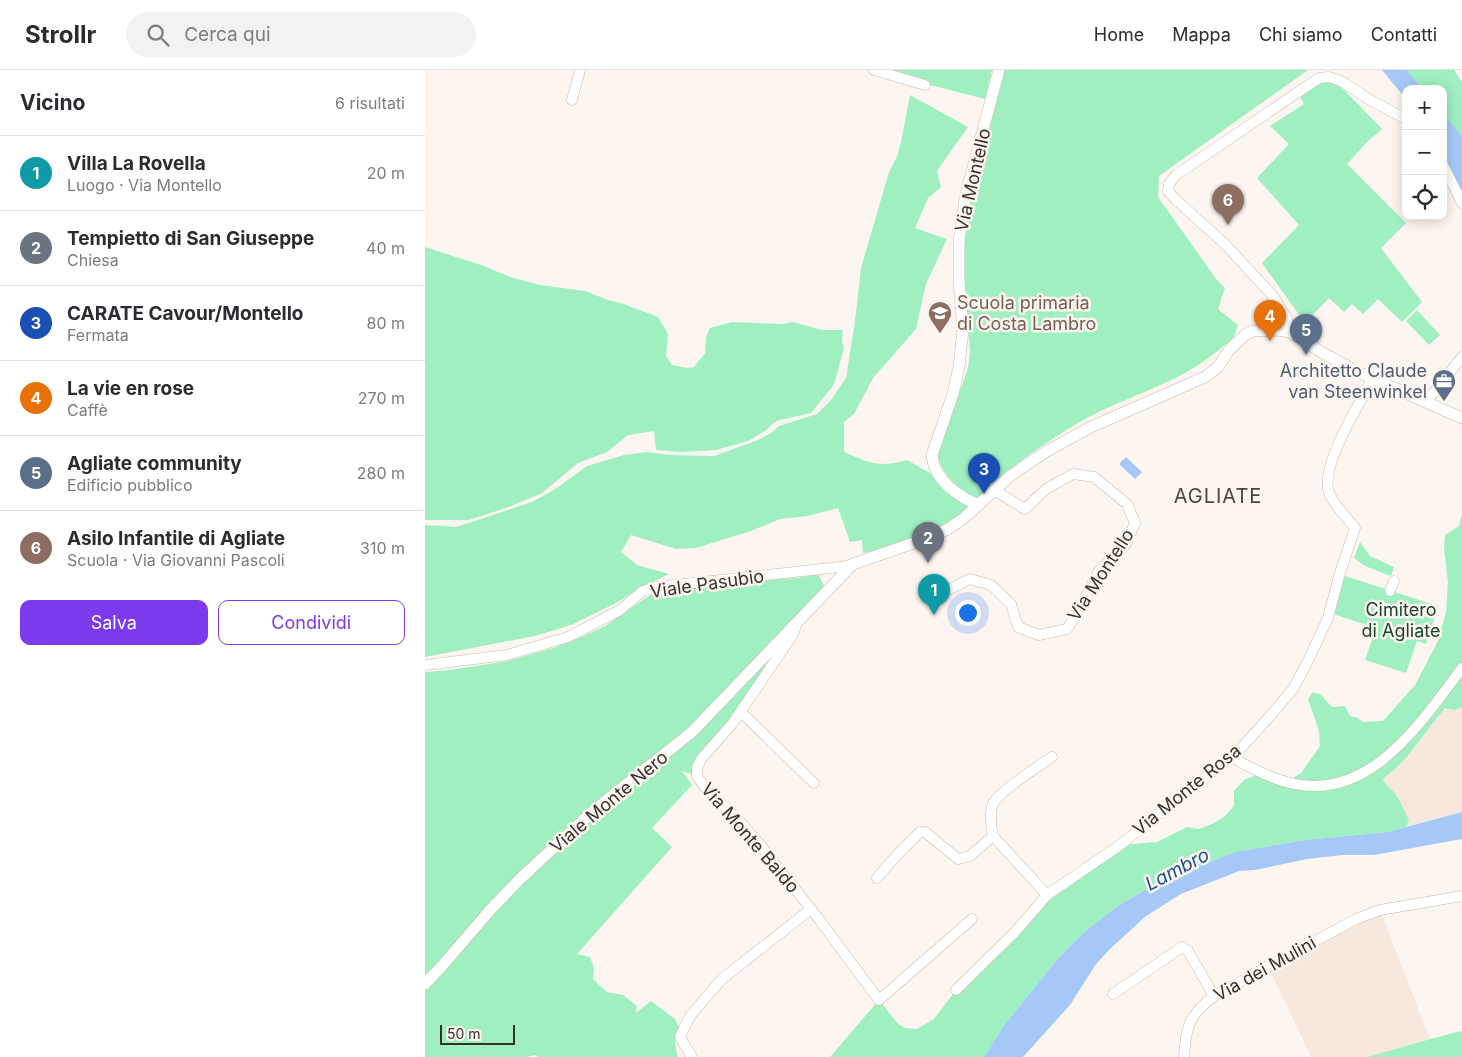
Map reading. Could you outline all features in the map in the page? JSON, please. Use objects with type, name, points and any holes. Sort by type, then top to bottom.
[{"type":"street","points":[[572,100],[580,70]]},
{"type":"street","points":[[874,70],[925,85]]},
{"type":"street","name":"Via Montello","points":[[979,505],[957,494],[943,481],[937,474],[932,455],[951,400],[959,367],[963,329],[959,280],[961,219],[999,70]]},
{"type":"street","points":[[1289,332],[1287,318],[1273,296],[1225,244],[1176,200],[1169,191],[1169,184],[1177,175],[1308,84],[1328,74],[1402,117]]},
{"type":"street","points":[[1447,173],[1462,203]]},
{"type":"street","points":[[853,564],[931,538],[948,529],[979,505],[1011,476],[1054,447],[1100,423],[1205,377],[1218,367],[1229,350],[1245,335],[1253,331],[1289,332],[1321,352],[1373,379],[1462,418]]},
{"type":"street","points":[[1425,402],[1462,358]]},
{"type":"street","name":"Via Monte Rosa","points":[[956,990],[1015,932],[1047,895],[1120,845],[1198,782],[1233,757],[1293,689],[1328,618],[1355,528],[1330,494],[1327,484],[1329,468],[1337,446],[1373,379]]},
{"type":"street","name":"Via Montello","points":[[948,590],[970,579],[991,585],[1011,604],[1018,627],[1039,635],[1067,629],[1081,608],[1099,571],[1126,544],[1135,523],[1127,504],[1094,477],[1073,474],[1046,489],[1025,509],[994,490]]},
{"type":"street","name":"Viale Monte Nero","points":[[425,984],[520,879],[591,812],[692,732],[853,564]]},
{"type":"street","name":"Viale Pasubio","points":[[425,665],[507,654],[568,637],[619,610],[643,591],[657,587],[841,567],[853,564]]},
{"type":"street","points":[[1391,591],[1394,580]]},
{"type":"street","name":"Via Monte Baldo","points":[[797,624],[793,636],[733,724],[702,758],[697,768],[697,776],[706,789],[736,817],[761,846],[879,1000],[972,919]]},
{"type":"street","points":[[1233,757],[1253,769],[1291,784],[1333,785],[1364,774],[1409,736],[1462,668]]},
{"type":"street","points":[[741,712],[814,783]]},
{"type":"street","points":[[1047,895],[993,836],[991,824],[993,803],[1007,789],[1052,757]]},
{"type":"street","points":[[877,878],[920,832],[925,832],[958,859],[969,856],[993,836]]},
{"type":"street","name":"Via dei Mulini","points":[[1185,1057],[1188,1024],[1191,1017],[1199,1007],[1213,996],[1356,919],[1380,910],[1462,896]]},
{"type":"street","points":[[692,1057],[680,1037],[690,1016],[722,979],[811,909]]},
{"type":"street","points":[[1113,994],[1182,947],[1188,951],[1213,996]]},
{"type":"shaded area","points":[[1462,707],[1462,812],[1406,827],[1409,821],[1392,789],[1383,780],[1391,771],[1399,766],[1445,708],[1454,710]]},
{"type":"shaded area","points":[[1380,910],[1430,1039],[1405,1048],[1367,1057],[1311,1057],[1268,966]]},
{"type":"green space","points":[[892,70],[992,70],[985,99],[930,85],[919,78]]},
{"type":"green space","points":[[1002,70],[1308,70],[1159,176],[1158,197],[1217,280],[1225,288],[1218,309],[1238,325],[1233,338],[1203,362],[1184,373],[1087,418],[1068,429],[1041,446],[996,480],[983,494],[976,498],[952,482],[937,457],[968,368],[970,351],[962,266],[962,229]]},
{"type":"green space","points":[[1407,70],[1454,70],[1462,82],[1462,136],[1447,118],[1447,85],[1419,85]]},
{"type":"green space","points":[[1331,81],[1344,90],[1382,129],[1347,164],[1406,223],[1381,248],[1422,302],[1402,322],[1378,299],[1363,314],[1352,304],[1344,312],[1329,298],[1305,323],[1262,263],[1299,225],[1257,178],[1289,144],[1270,126],[1304,104],[1299,95],[1322,83]]},
{"type":"green space","points":[[910,95],[968,127],[937,171],[941,187],[928,198],[915,228],[947,239],[926,284],[916,329],[873,378],[854,414],[844,422],[844,452],[881,464],[907,460],[930,473],[945,491],[970,508],[946,524],[919,537],[863,553],[862,540],[850,542],[838,508],[808,516],[780,519],[751,531],[696,548],[676,549],[631,535],[621,552],[637,565],[669,574],[571,625],[535,636],[425,657],[425,525],[456,527],[532,502],[554,490],[587,466],[624,455],[647,452],[670,455],[714,456],[758,440],[779,426],[817,414],[831,400],[846,378],[861,268],[889,172],[897,157]]},
{"type":"green space","points":[[425,247],[484,266],[510,277],[540,285],[585,291],[658,317],[668,334],[666,356],[672,365],[687,368],[694,367],[705,353],[706,337],[710,328],[732,322],[784,324],[793,322],[822,330],[843,330],[842,342],[844,348],[836,378],[833,386],[811,413],[776,421],[765,431],[748,441],[716,450],[681,452],[656,450],[654,431],[628,435],[607,452],[578,463],[542,493],[509,507],[469,520],[425,520]]},
{"type":"green space","points":[[1417,310],[1440,335],[1429,345],[1406,321]]},
{"type":"green space","points":[[1462,513],[1462,707],[1454,710],[1445,708],[1406,757],[1383,780],[1394,792],[1404,809],[1409,821],[1406,827],[1388,832],[1305,840],[1235,852],[1156,884],[1119,905],[1087,930],[1060,956],[1005,1024],[984,1057],[830,1057],[879,1000],[898,1024],[905,1028],[917,1029],[934,1019],[956,990],[1047,895],[1120,845],[1157,842],[1187,827],[1199,829],[1212,824],[1224,817],[1234,806],[1234,791],[1244,780],[1262,773],[1293,778],[1301,773],[1320,746],[1319,731],[1308,699],[1313,692],[1321,695],[1332,707],[1345,706],[1350,716],[1358,718],[1363,722],[1383,721],[1415,685],[1438,641],[1446,612],[1448,582],[1444,548],[1445,535],[1459,526]]},
{"type":"green space","points":[[1360,542],[1370,556],[1394,567],[1391,576],[1365,566],[1354,558]]},
{"type":"green space","points":[[818,574],[825,588],[691,728],[643,767],[425,977],[425,672],[508,661],[553,648],[605,626],[653,593],[760,580],[797,578]]},
{"type":"green space","name":"Cimitero di Agliate","points":[[1345,576],[1438,606],[1426,644],[1417,641],[1406,673],[1365,660],[1376,628],[1333,614]]},
{"type":"green space","points":[[797,624],[714,743],[697,776],[682,771],[692,785],[652,828],[672,847],[577,954],[590,957],[594,968],[593,979],[607,992],[623,995],[637,1006],[636,1013],[651,1001],[675,1019],[679,1027],[675,1042],[678,1057],[538,1057],[536,1055],[526,1057],[425,1057],[425,984],[520,879],[692,732]]},
{"type":"green space","points":[[1462,1031],[1462,1057],[1367,1057],[1438,1037]]},
{"type":"water","points":[[1382,70],[1407,70],[1419,85],[1402,85],[1402,94]]},
{"type":"water","points":[[1447,118],[1462,136],[1462,193],[1447,165]]},
{"type":"water","points":[[1126,457],[1142,472],[1135,479],[1119,464]]},
{"type":"water","points":[[1462,812],[1462,839],[1374,855],[1342,855],[1307,859],[1255,870],[1239,871],[1181,894],[1146,916],[1110,949],[1096,964],[1070,1005],[1023,1057],[984,1057],[1005,1024],[1060,956],[1087,930],[1119,905],[1156,884],[1235,852],[1305,840],[1388,832]]},
{"type":"place","name":"Asilo Infantile di Agliate","points":[[1228,225]]},
{"type":"place","name":"Scuola primaria di Costa Lambro","points":[[940,334]]},
{"type":"place","name":"La vie en rose","points":[[1270,341]]},
{"type":"place","name":"Agliate community","points":[[1306,355]]},
{"type":"place","name":"Architetto Claude van Steenwinkel","points":[[1444,402]]},
{"type":"place","name":"CARATE Cavour/Montello","points":[[984,494]]},
{"type":"place","name":"Tempietto di San Giuseppe","points":[[928,563]]},
{"type":"place","name":"Villa La Rovella","points":[[934,615]]},
{"type":"district","name":"AGLIATE","points":[[1218,496]]},
{"type":"water label","name":"Lambro","points":[[1177,869]]}]
